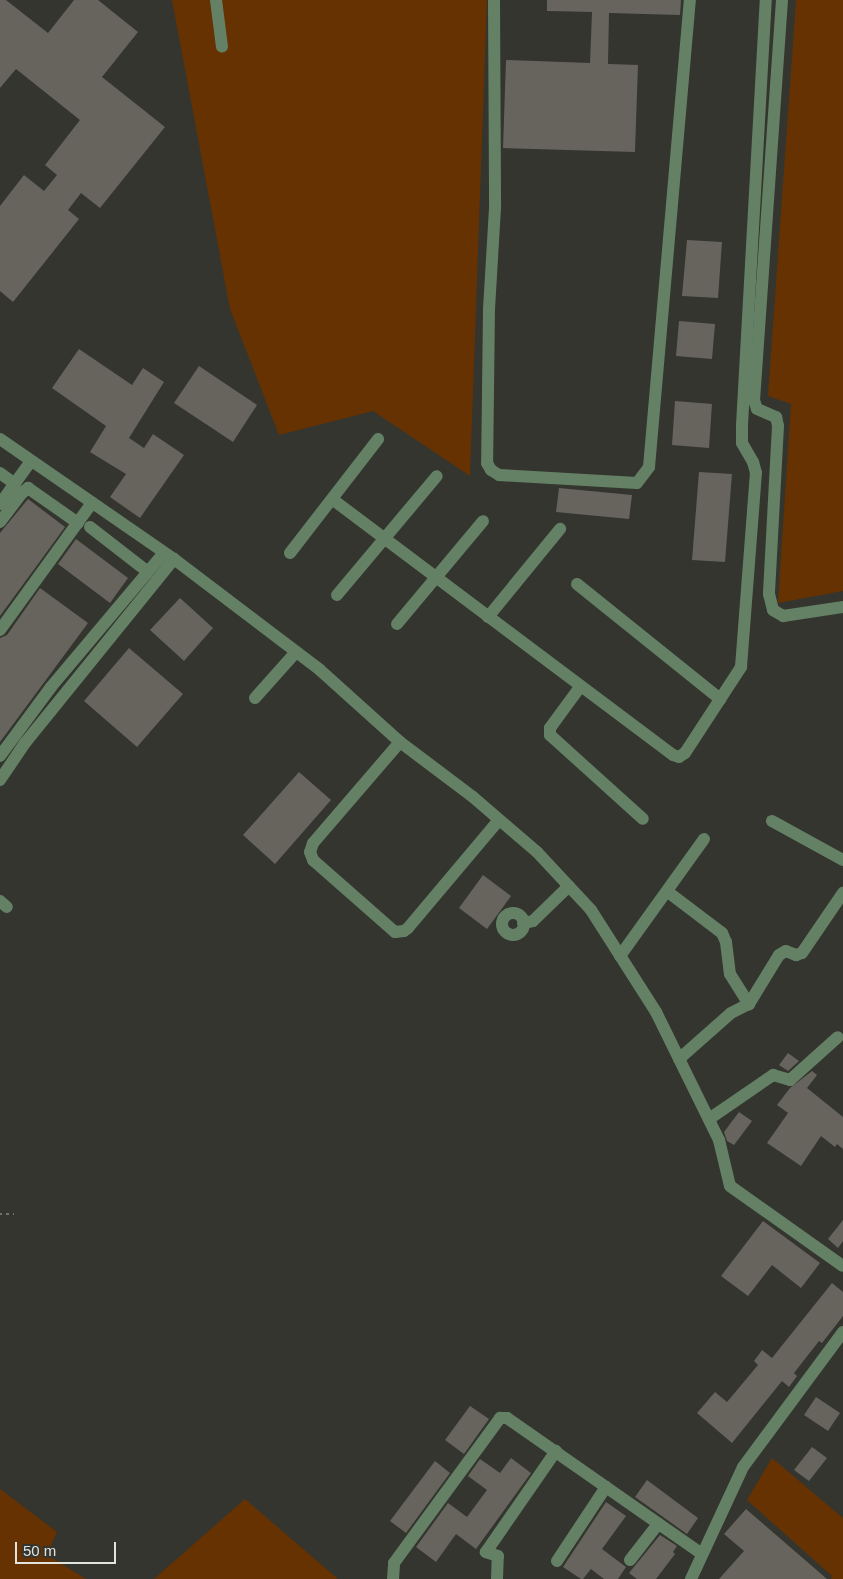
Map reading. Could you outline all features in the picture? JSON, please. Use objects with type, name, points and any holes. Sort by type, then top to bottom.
[{"type":"street","points":[[216,0],[222,48]]},
{"type":"street","points":[[494,0],[495,208],[489,309],[488,463],[491,470],[499,475],[637,483],[650,467],[690,0]]},
{"type":"street","points":[[332,498],[435,578],[673,756],[679,757],[685,752],[741,667],[756,472],[753,462],[742,443],[742,425],[766,0]]},
{"type":"street","points":[[782,0],[754,400],[757,409],[776,417],[778,426],[769,594],[773,610],[783,616],[843,607]]},
{"type":"street","points":[[0,439],[169,556],[320,670],[400,742],[473,797],[537,852],[591,910],[656,1012],[719,1140],[730,1186],[843,1266]]},
{"type":"street","points":[[290,553],[378,439]]},
{"type":"street","points":[[0,504],[31,461]]},
{"type":"street","points":[[0,473],[15,484]]},
{"type":"street","points":[[337,595],[437,476]]},
{"type":"street","points":[[0,522],[28,488],[84,525],[148,572]]},
{"type":"street","points":[[0,630],[84,525],[92,503]]},
{"type":"street","points":[[397,624],[483,521]]},
{"type":"street","points":[[488,617],[560,529]]},
{"type":"street","points":[[1,754],[50,687],[148,572],[169,556]]},
{"type":"street","points":[[0,780],[25,743],[169,556]]},
{"type":"street","points":[[577,584],[720,699]]},
{"type":"street","points":[[255,698],[296,652]]},
{"type":"street","points":[[580,686],[550,728],[550,735],[643,820]]},
{"type":"street","points":[[400,742],[313,843],[310,852],[314,860],[395,932],[404,931],[408,928],[499,820]]},
{"type":"street","points":[[772,821],[841,854]]},
{"type":"street","points":[[620,956],[704,840]]},
{"type":"street","points":[[523,923],[533,921],[569,886]]},
{"type":"street","points":[[668,892],[722,933],[726,942],[730,974],[749,1004]]},
{"type":"street","points":[[679,1059],[732,1013],[749,1004],[779,955],[786,951],[796,955],[802,953],[843,893]]},
{"type":"street","points":[[709,1120],[774,1075],[790,1080],[838,1037]]},
{"type":"street","points":[[691,1579],[743,1467],[843,1332]]},
{"type":"street","points":[[392,1579],[394,1563],[500,1418],[507,1418],[702,1554]]},
{"type":"street","points":[[497,1579],[498,1556],[486,1552],[556,1451]]},
{"type":"street","points":[[557,1561],[606,1487]]},
{"type":"street","points":[[630,1560],[658,1524]]},
{"type":"path","points":[[0,1214],[14,1214]]},
{"type":"shaded area","points":[[172,0],[487,0],[470,476],[373,411],[279,435],[230,309]]},
{"type":"shaded area","points":[[796,0],[843,0],[843,591],[778,603],[791,404],[768,396]]},
{"type":"shaded area","points":[[772,1458],[843,1518],[843,1579],[831,1579],[832,1576],[747,1500]]},
{"type":"shaded area","points":[[0,1489],[57,1532],[47,1555],[86,1579],[0,1579]]},
{"type":"shaded area","points":[[245,1499],[338,1579],[154,1579]]},
{"type":"building","points":[[0,0],[6,0],[48,33],[74,0],[98,0],[138,32],[102,77],[165,127],[100,208],[81,193],[68,210],[79,219],[13,302],[0,291],[0,206],[24,175],[44,191],[57,175],[45,165],[80,120],[16,69],[0,88]]},
{"type":"building","points":[[547,0],[681,0],[680,15],[609,13],[608,64],[638,65],[635,152],[503,148],[506,60],[590,63],[592,12],[547,11]]},
{"type":"building","points":[[687,240],[722,242],[718,298],[682,296]]},
{"type":"building","points":[[679,321],[715,324],[712,359],[676,356]]},
{"type":"building","points":[[79,349],[132,385],[143,368],[164,382],[129,438],[144,448],[153,434],[184,455],[140,518],[110,497],[126,474],[90,452],[106,426],[52,388]]},
{"type":"building","points":[[199,366],[257,405],[233,442],[174,403]]},
{"type":"building","points":[[675,401],[712,404],[709,448],[672,445]]},
{"type":"building","points":[[699,472],[732,474],[725,562],[692,560]]},
{"type":"building","points":[[559,488],[632,495],[629,519],[556,512]]},
{"type":"building","points":[[28,499],[65,527],[0,616],[0,533]]},
{"type":"building","points":[[76,539],[128,578],[110,603],[58,564]]},
{"type":"building","points":[[40,588],[88,623],[0,742],[0,638],[7,635]]},
{"type":"building","points":[[180,598],[213,628],[184,661],[150,630]]},
{"type":"building","points":[[129,648],[183,694],[137,747],[84,701]]},
{"type":"building","points":[[299,772],[331,800],[275,864],[243,835]]},
{"type":"building","points":[[483,875],[511,896],[487,929],[459,908]]},
{"type":"building","points":[[788,1053],[799,1061],[788,1071],[779,1065]]},
{"type":"building","points":[[812,1071],[817,1075],[807,1088],[843,1117],[843,1149],[837,1144],[835,1147],[821,1136],[801,1166],[767,1143],[788,1113],[777,1105],[790,1088]]},
{"type":"building","points":[[739,1112],[752,1121],[734,1145],[727,1141],[724,1132]]},
{"type":"building","points":[[843,1220],[843,1241],[838,1248],[828,1239]]},
{"type":"building","points":[[763,1221],[820,1263],[801,1288],[772,1265],[748,1296],[721,1276]]},
{"type":"building","points":[[832,1283],[843,1292],[843,1316],[822,1343],[819,1341],[794,1373],[797,1376],[789,1387],[782,1381],[732,1443],[697,1413],[715,1392],[727,1402],[758,1365],[754,1361],[762,1350],[772,1358]]},
{"type":"building","points":[[816,1397],[840,1413],[828,1431],[804,1415]]},
{"type":"building","points":[[470,1406],[489,1419],[464,1454],[445,1440]]},
{"type":"building","points":[[812,1447],[827,1458],[809,1481],[794,1470]]},
{"type":"building","points":[[511,1458],[531,1473],[476,1549],[456,1534],[436,1562],[416,1547],[448,1503],[467,1517],[487,1490],[468,1476],[480,1459],[500,1473]]},
{"type":"building","points":[[435,1461],[450,1473],[406,1533],[390,1521]]},
{"type":"building","points":[[647,1480],[698,1518],[687,1534],[635,1497]]},
{"type":"building","points":[[606,1502],[626,1516],[602,1549],[626,1567],[618,1579],[604,1579],[591,1569],[581,1579],[563,1567]]},
{"type":"building","points":[[746,1509],[827,1579],[719,1579],[744,1551],[724,1534]]},
{"type":"building","points":[[660,1535],[677,1546],[673,1552],[675,1554],[656,1579],[637,1579],[629,1573]]}]
